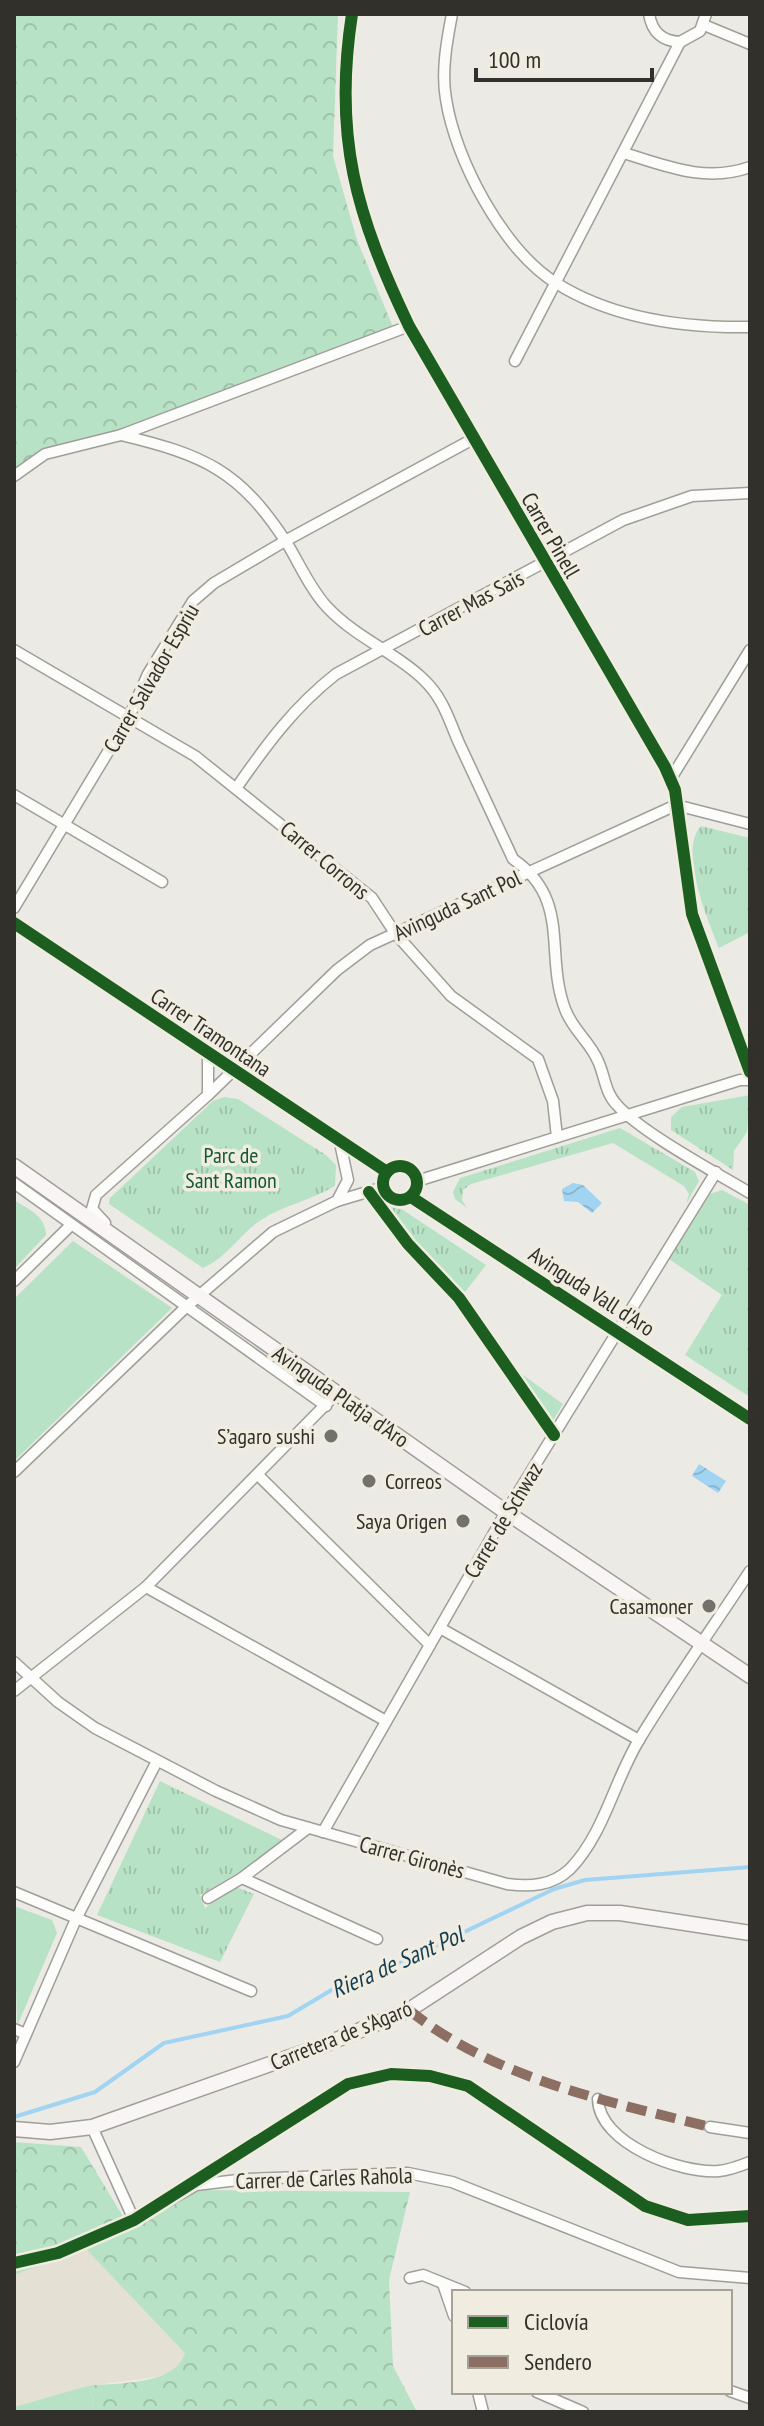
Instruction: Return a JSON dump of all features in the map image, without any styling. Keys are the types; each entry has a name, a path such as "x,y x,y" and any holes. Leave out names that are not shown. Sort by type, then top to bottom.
{"main road":[{"name":"Avinguda Platja d'Aro","path":"14,1166 151,1265 192,1302 337,1393 506,1512 750,1676"},
{"name":"Carretera de s'Agaró","path":"14,2129 50,2132 92,2127 324,2045 409,2010 521,1937 552,1922 587,1913 620,1913 750,1933"}],"street":[{"name":"Carrer Pinell","path":"352,14 345,105 350,164 358,206 376,258 409,326 670,780 692,914 750,1072"},
{"path":"452,14 445,95 453,132 465,165 519,249 555,283 608,308 705,328 750,327"},
{"path":"649,14 655,32 671,41 680,42 694,37 705,19 750,44"},
{"path":"515,361 680,42"},
{"path":"624,153 691,173 716,174 750,167"},
{"path":"14,476 45,454 121,435 409,326"},
{"path":"121,435 173,448 226,473 247,492 285,541 325,605 381,651 426,681 447,708 457,739 513,859 530,871 552,913 557,975 566,1013 591,1047 607,1091 628,1116 750,1193"},
{"name":"Carrer Salvador Espriu","path":"14,908 129,717 148,674 193,601 214,583 285,541 473,439"},
{"name":"Carrer Mas Sais","path":"237,787 280,724 305,698 336,674 623,520 692,496 750,493"},
{"name":"Carrer Corrons","path":"14,650 195,756 372,898 395,933 451,996 538,1059 553,1101 557,1137"},
{"path":"670,780 750,650"},
{"path":"14,795 162,882"},
{"path":"676,805 750,824"},
{"name":"Avinguda Sant Pol","path":"151,1265 142,1250 97,1217 93,1203 96,1195 208,1095 337,970 370,945 676,805"},
{"name":"Carrer Tramontana","path":"14,923 387,1172"},
{"path":"208,1054 208,1095"},
{"path":"417,1181 740,1080 750,1080"},
{"path":"337,1201 348,1180 340,1143"},
{"path":"395,1167 405,1167 417,1181 411,1197 393,1199 384,1187 387,1172 395,1167"},
{"name":"Carrer de Schwaz","path":"323,1832 506,1512 716,1172"},
{"path":"14,1183 71,1225 192,1302 326,1406"},
{"path":"14,1472 192,1302 273,1232 337,1201 384,1187"},
{"name":"Avinguda Vall d'Aro","path":"411,1197 750,1419"},
{"path":"14,1281 71,1225"},
{"path":"14,1691 146,1587 337,1393"},
{"path":"258,1475 430,1645"},
{"name":"Carrer Gironès","path":"14,1662 58,1702 95,1728 229,1797 308,1828 507,1884 529,1886 550,1882 568,1871 594,1836 639,1740 750,1571"},
{"path":"146,1587 386,1721"},
{"path":"440,1628 639,1740"},
{"path":"14,2062 76,1919 157,1761"},
{"path":"208,1898 242,1878 308,1828"},
{"path":"242,1878 377,1939"},
{"path":"14,1892 251,1991"},
{"path":"14,2029 26,2034"},
{"path":"598,2099 600,2114 609,2129 652,2156 703,2171 721,2171 750,2162"},
{"name":"Carrer de Carles Rahola","path":"92,2127 134,2220 196,2185 246,2179 408,2173 452,2182 679,2272 750,2278"},
{"path":"710,2127 750,2133"},
{"path":"410,2278 423,2275 460,2290"},
{"path":"443,2284 452,2310"},
{"path":"542,2394 583,2412"}],"shaded area":[{"path":"86,2249 186,2353 182,2363 164,2376 87,2386 14,2407 14,2275"}],"green space":[{"path":"14,14 338,14 333,156 357,240 395,332 97,442 34,457 14,477"},
{"path":"701,826 750,838 750,932 719,948 702,903 694,868 695,837"},
{"path":"750,1095 747,1132 734,1151 733,1170 671,1130 671,1117 682,1107"},
{"name":"Parc de Sant Ramon","path":"224,1097 238,1099 326,1155 336,1165 335,1186 261,1220 212,1264 203,1268 109,1204 110,1198 213,1101"},
{"path":"620,1128 695,1172 699,1181 686,1204 689,1194 684,1186 613,1143 471,1184 463,1190 462,1200 467,1208 455,1199 453,1192 460,1178"},
{"path":"722,1190 750,1205 750,1397 685,1355 722,1295 669,1259 710,1194"},
{"path":"14,1200 40,1218 46,1235 14,1269"},
{"path":"379,1203 403,1210 486,1265 462,1296 512,1367 563,1404 552,1422 500,1358 461,1296 381,1212"},
{"path":"73,1241 172,1308 14,1461 14,1299"},
{"path":"160,1781 288,1843 200,1895 205,1908 236,1887 254,1894 220,1962 97,1915"},
{"path":"14,1906 52,1920 57,1933 17,2026"},
{"path":"14,2142 81,2147 130,2228 200,2190 410,2192 389,2280 393,2366 417,2412 91,2412 94,2399 87,2386 157,2377 179,2364 185,2353 86,2249 14,2275"},
{"path":"87,2386 94,2399 91,2412 14,2412 14,2407"}],"water":[{"path":"573,1183 583,1185 602,1203 592,1213 578,1202 564,1201 562,1189"},
{"path":"699,1464 726,1481 718,1493 692,1476"}],"waterway":[{"name":"Riera de Sant Pol","path":"14,2117 95,2092 164,2043 288,2016 350,1979 385,1970 554,1889 585,1880 750,1867"}],"marked path":[{"path":"409,2010 442,2034 478,2054 553,2085 710,2127"}],"cycle path":[{"path":"352,14 345,99 348,138 363,211 375,248 409,326 665,767 675,790 692,914 750,1072"},
{"path":"14,923 387,1172"},
{"path":"400,1166 412,1171 417,1183 412,1195 400,1200 388,1195 383,1183 388,1171 400,1166"},
{"path":"369,1192 408,1244 459,1298 554,1435"},
{"path":"411,1197 750,1419"},
{"path":"14,2263 58,2253 134,2220 348,2084 391,2074 430,2076 468,2086 645,2206 688,2220 750,2216"}],"place":[{"name":"S’agaro sushi","path":"331,1436"},
{"name":"Correos","path":"369,1481"},
{"name":"Saya Origen","path":"463,1521"},
{"name":"Casamoner","path":"709,1606"}]}
